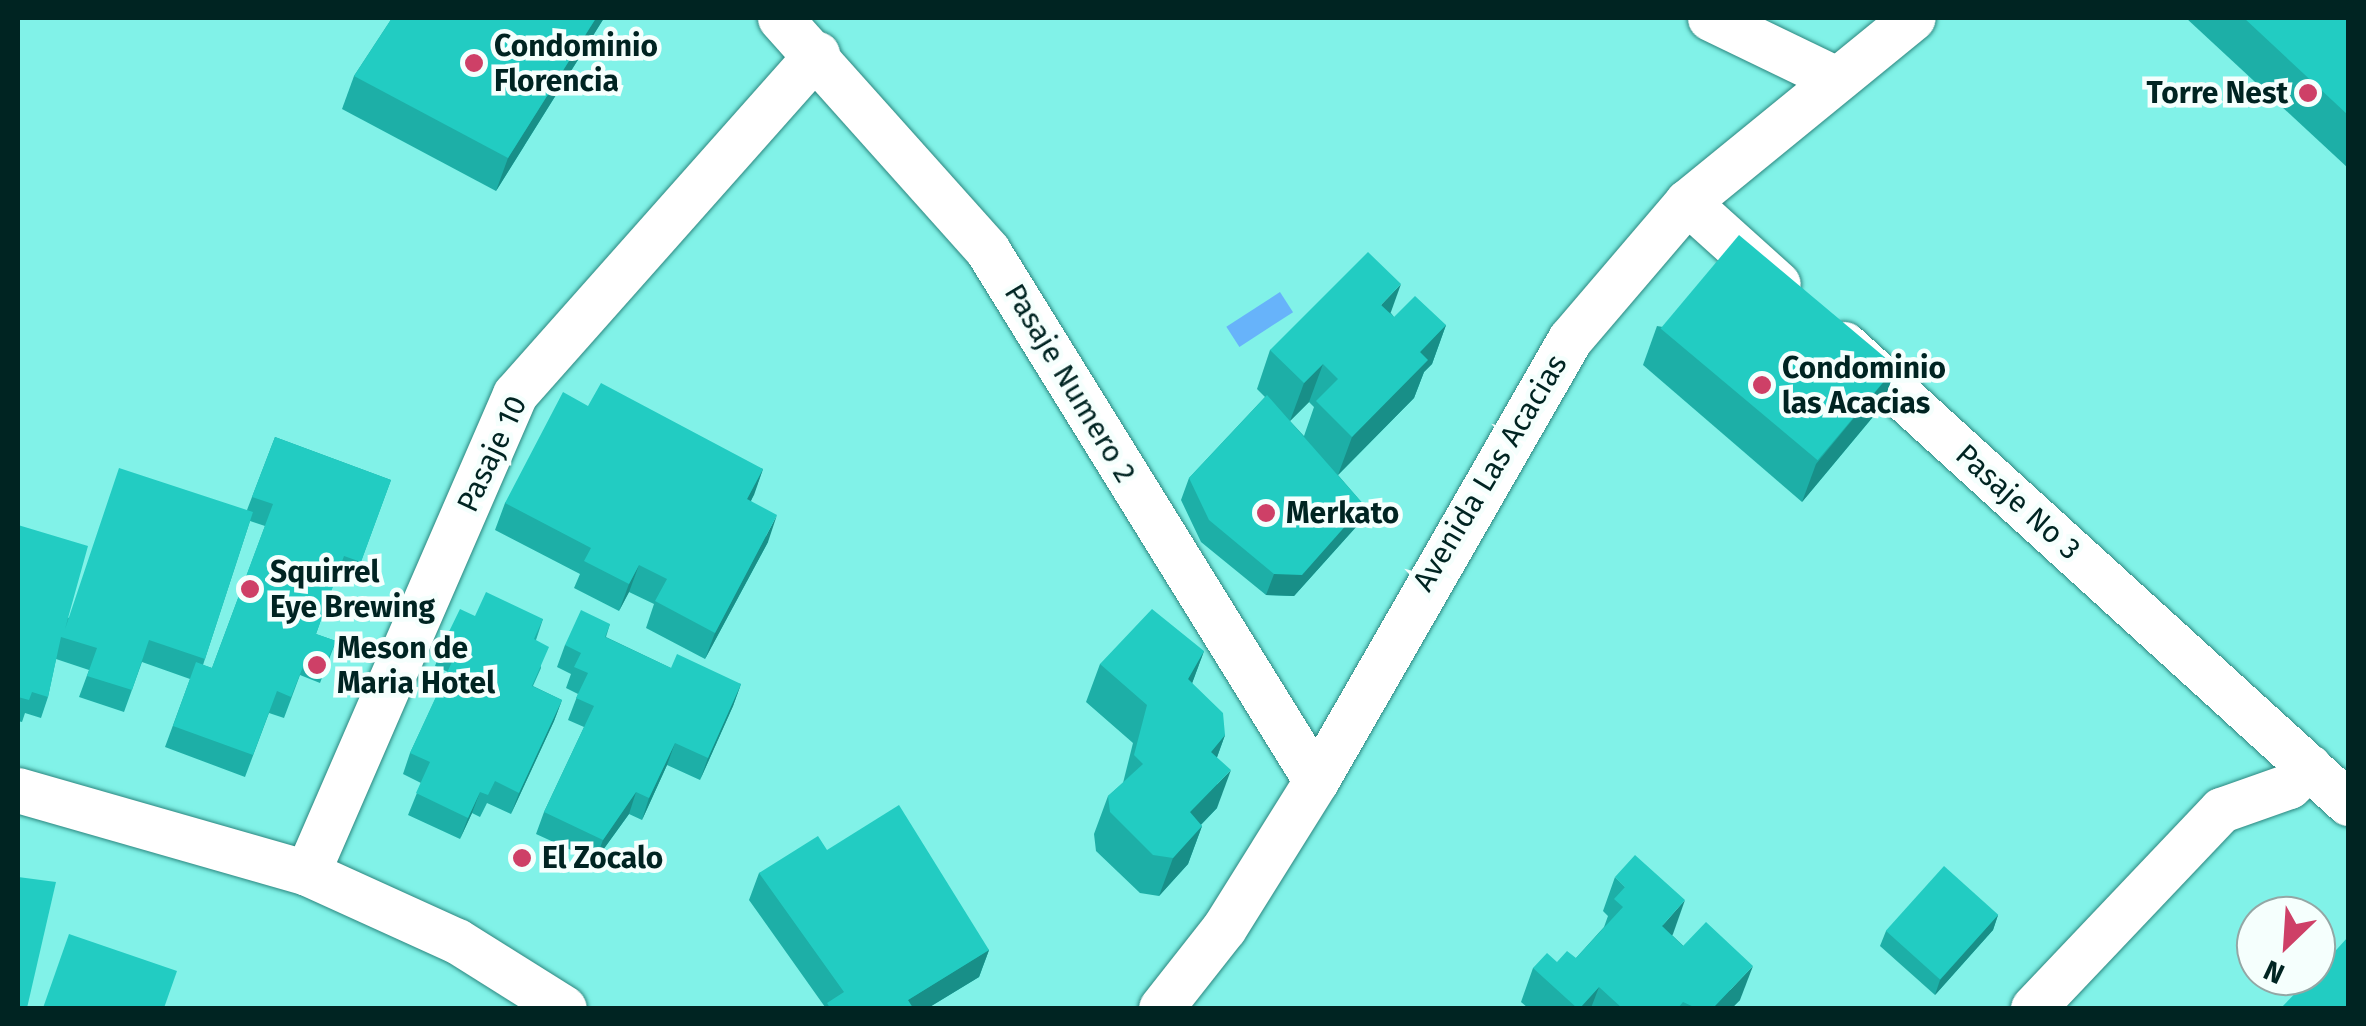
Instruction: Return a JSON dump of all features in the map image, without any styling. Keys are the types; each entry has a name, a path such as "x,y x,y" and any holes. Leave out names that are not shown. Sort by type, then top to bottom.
{"street":[{"name":"Pasaje Numero 2","path":"780,18 817,54 988,251 1054,345 1316,782"},
{"path":"1710,18 1834,78"},
{"name":"Avenida Las Acacias","path":"1161,1008 1224,928 1316,782 1570,338 1686,202 1834,78 1914,18"},
{"name":"Pasaje 10","path":"308,873 516,394 817,54"},
{"name":"Pasaje No 3","path":"1686,202 2348,802"},
{"path":"2033,1008 2220,810 2289,786 2309,766"},
{"path":"18,790 308,873 456,941 564,1008"}],"water":[{"path":"1280,292 1293,312 1239,347 1226,327"}],"building":[{"name":"Condominio Florencia","path":"392,18 596,18 508,158 354,76"},
{"path":"2244,18 2348,18 2348,115"},
{"name":"Condominio las Acacias","path":"1739,235 1896,367 1818,460 1661,328"},
{"path":"1368,252 1401,284 1381,305 1394,317 1415,296 1446,325 1420,352 1428,360 1352,437 1316,401 1338,379 1323,364 1304,383 1270,350"},
{"path":"601,383 763,469 747,499 777,515 715,633 655,601 667,579 639,565 629,584 584,561 591,548 505,503 563,392 588,406"},
{"name":"Merkato","path":"1267,395 1364,505 1302,575 1274,574 1209,520 1189,478"},
{"path":"275,437 391,480 361,562 344,556 316,634 336,641 327,661 308,654 291,697 277,691 253,755 173,726 196,662 212,668 273,504 252,497"},
{"path":"119,468 253,512 205,659 149,640 132,690 87,676 97,648 61,637 48,697 32,692 29,700 18,697 18,525 88,546 65,629"},
{"path":"486,592 543,619 534,639 549,647 532,686 562,700 519,793 495,781 488,795 480,792 468,818 416,793 430,762 410,753 457,651 443,644 460,609 475,616"},
{"path":"1152,609 1204,651 1188,679 1223,713 1225,735 1211,752 1231,770 1190,812 1202,826 1173,858 1153,855 1110,812 1108,796 1143,764 1134,755 1147,705 1100,664"},
{"path":"581,610 610,624 605,637 671,668 677,654 741,684 708,758 675,743 649,798 636,792 603,840 544,812 594,706 576,698 588,673 574,667 581,653 565,645"},
{"path":"899,805 989,950 908,1000 913,1008 830,1008 827,1003 844,992 759,873 818,836 827,850"},
{"path":"1635,855 1685,900 1662,926 1683,946 1706,922 1753,966 1713,1008 1696,1008 1683,1002 1678,1008 1622,1008 1599,987 1577,1008 1533,968 1547,953 1557,962 1567,951 1576,958 1623,907 1614,899 1625,887 1615,877"},
{"path":"1944,866 1998,915 1940,980 1886,931"},
{"path":"18,877 56,882 27,1008 18,1008"},
{"path":"69,934 177,971 164,1008 43,1008"},
{"path":"2348,937 2348,1008 2281,1008 2293,996 2336,996 2336,950"}],"place":[{"name":"Condominio Florencia","path":"474,63"},
{"name":"Torre Nest","path":"2308,93"},
{"name":"Condominio las Acacias","path":"1762,385"},
{"name":"Merkato","path":"1266,513"},
{"name":"Squirrel Eye Brewing","path":"250,589"},
{"name":"Meson de Maria Hotel","path":"317,665"},
{"name":"El Zocalo","path":"522,858"}]}
